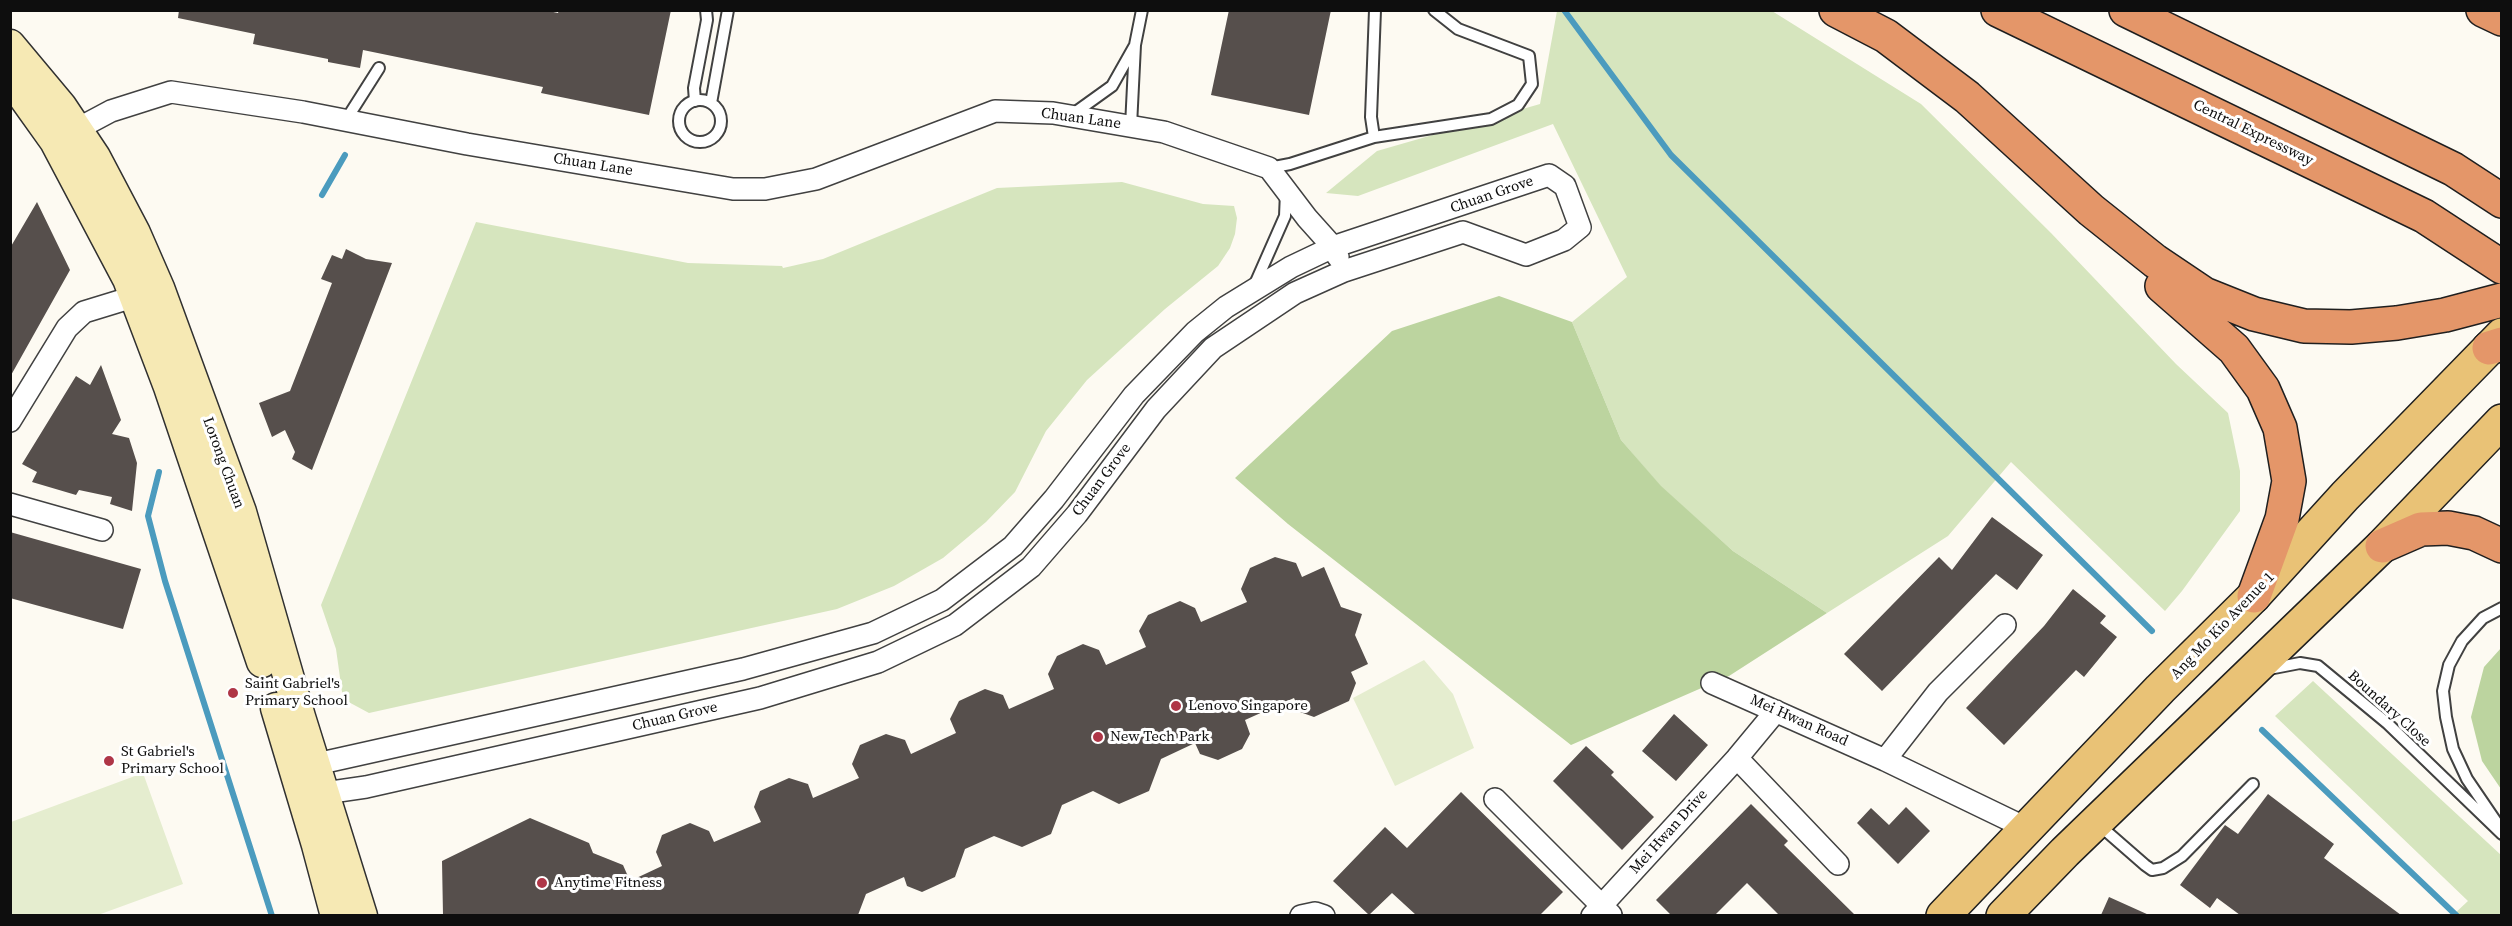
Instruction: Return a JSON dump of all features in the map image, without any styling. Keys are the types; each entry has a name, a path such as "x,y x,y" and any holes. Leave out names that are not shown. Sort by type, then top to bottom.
{"highway":[{"path":"1836,10 1886,36 1967,97 2091,210 2155,261 2204,294 2254,314 2304,326 2351,327 2397,323 2445,315 2502,300"},
{"name":"Central Expressway","path":"1998,10 2424,216 2502,267"},
{"path":"2126,10 2453,169 2502,201"},
{"path":"2483,10 2502,19"},
{"path":"2091,210 2145,271 2234,349 2264,389 2280,428 2289,481 2282,519 2254,596"},
{"path":"2382,546 2421,529 2448,528 2474,533 2502,546"}],"main road":[{"name":"Lorong Chuan","path":"10,45 61,106 66,135"},
{"name":"Lorong Chuan","path":"10,78 66,135 148,292 222,503 254,632 304,766 312,795 362,915"},
{"name":"Ang Mo Kio Avenue 1","path":"1943,915 2160,689 2254,596 2345,495 2498,342"},
{"path":"2002,915 2382,546 2502,421"},
{"name":"Lorong Chuan","path":"312,795 317,844 336,915"}],"street":[{"name":"Chuan Lane","path":"66,135 111,111 171,92 346,120 467,144 723,188 765,189 816,179 995,111 1071,115 1164,132 1269,168"},
{"path":"1269,168 1333,247 1344,271"},
{"name":"Chuan Grove","path":"304,766 743,669 873,633 942,600 1013,546 1054,499 1134,395 1195,332 1226,307 1291,267 1333,247 1549,175 1565,186 1580,227 1564,240 1526,255 1463,232 1344,271 1295,293 1213,348 1156,409 1077,514 1031,567 955,625 878,662 760,698 366,787 312,795"},
{"path":"10,421 67,328 84,312 148,292"},
{"path":"10,504 102,531"},
{"path":"1885,760 1938,692 2005,625"},
{"name":"Mei Hwan Road","path":"1713,683 1885,760 2028,829"},
{"name":"Mei Hwan Drive","path":"1495,799 1602,912 1776,711"},
{"path":"1737,758 1838,864"},
{"path":"1301,915 1315,913 1324,915"}],"lane":[{"path":"694,101 694,88 707,20 706,10"},
{"path":"711,103 728,10"},
{"name":"Chuan Lane","path":"1131,126 1132,75 1142,10"},
{"path":"1374,10 1371,117 1374,137"},
{"path":"1269,168 1290,164 1374,137 1491,119 1518,105 1532,84 1529,56 1458,29 1434,10"},
{"path":"1071,115 1112,86 1135,45"},
{"path":"346,120 379,68"},
{"path":"694,101 711,103 718,109 721,126 710,140 701,142 685,136 679,119 687,105 694,101"},
{"path":"1251,293 1285,216 1286,190"},
{"name":"Boundary Close","path":"2502,608 2483,618 2462,641 2449,665 2444,691 2446,717 2453,749 2467,779 2502,829"},
{"name":"Boundary Close","path":"2237,686 2264,671 2287,664 2300,663 2318,666 2387,723 2502,834"},
{"path":"2096,822 2152,870 2163,868 2175,863 2253,784"}],"green space":[{"path":"1557,11 1772,11 1921,104 2051,233 2176,364 2228,413 2240,471 2240,511 2165,611 2011,462 1948,536 1827,613 1733,551 1661,487 1621,440 1572,322 1627,277 1553,124 1358,196 1326,193 1377,151 1540,104"},
{"path":"1122,182 1203,204 1234,206 1237,218 1230,248 1218,266 1165,309 1087,380 1046,431 1015,492 986,522 943,558 894,586 837,609 369,713 343,699 336,649 321,605 476,222 688,263 782,266 783,268 823,259 997,188"},
{"path":"1499,296 1572,322 1621,440 1661,486 1733,551 1827,613 1729,676 1571,745 1288,524 1235,478 1392,331"},
{"path":"2501,648 2501,789 2482,761 2471,717 2484,667"},
{"path":"1424,660 1453,694 1474,748 1395,786 1353,698"},
{"path":"2313,681 2501,855 2501,915 2453,915 2468,901 2275,716"},
{"path":"143,773 183,884 98,915 11,915 11,822"}],"building":[{"path":"179,10 544,10 558,13 559,10 671,10 649,115 541,93 543,87 363,50 360,68 328,62 328,59 253,44 255,34 178,18"},
{"path":"1229,10 1331,10 1309,115 1211,95"},
{"path":"37,202 70,270 10,377 10,248"},
{"path":"346,249 366,259 392,263 312,470 292,459 295,452 285,430 272,437 259,403 290,391 332,283 321,279 332,255 342,259"},
{"path":"101,365 121,420 112,434 129,438 137,463 132,511 110,504 112,497 79,490 76,495 32,482 37,472 22,464 76,376 90,385"},
{"path":"1992,517 2043,555 2017,590 1996,574 1882,691 1844,654 1939,557 1952,570"},
{"path":"10,532 141,569 123,629 10,598"},
{"name":"New Tech Park","path":"1275,557 1296,563 1302,577 1324,567 1341,607 1362,614 1355,635 1368,664 1351,672 1356,683 1349,701 1314,717 1300,712 1294,698 1245,720 1250,734 1242,749 1218,760 1200,754 1195,743 1161,759 1149,791 1119,804 1093,791 1062,805 1051,834 1022,847 994,836 965,849 955,877 922,892 907,886 904,877 866,894 858,915 443,915 442,861 530,818 589,843 593,853 623,865 630,881 662,866 656,852 662,835 690,823 709,831 714,842 761,822 754,807 760,791 789,778 808,784 813,798 859,778 852,764 860,745 886,734 905,740 911,754 956,733 950,719 959,701 985,689 1003,695 1009,709 1054,689 1048,674 1057,656 1083,644 1099,650 1106,665 1146,647 1139,631 1148,615 1180,601 1195,608 1201,622 1247,602 1241,589 1250,568"},
{"path":"2073,589 2106,616 2100,623 2117,637 2084,677 2076,670 2004,745 1966,708 2044,626"},
{"path":"1674,714 1708,745 1676,781 1642,751"},
{"path":"1586,746 1614,772 1611,775 1654,817 1622,850 1553,781"},
{"path":"1461,792 1563,892 1540,915 1416,915 1392,893 1369,915 1333,881 1385,827 1407,848"},
{"path":"2268,794 2334,844 2324,858 2401,915 2240,915 2217,898 2210,908 2180,885 2225,825 2238,834"},
{"path":"1751,804 1788,841 1784,845 1855,915 1779,915 1747,883 1715,915 1671,915 1656,900"},
{"path":"1906,807 1930,831 1898,864 1857,823 1871,808 1889,825"},
{"path":"2109,897 2149,915 2101,915"}],"waterway":[{"path":"1564,10 1671,155 2152,631"},
{"path":"322,195 345,155"},
{"path":"159,472 148,516 165,581 272,916"},
{"path":"2262,730 2457,916"}],"place":[{"name":"Saint Gabriel's Primary School","path":"233,693"},
{"name":"Lenovo Singapore","path":"1176,706"},
{"name":"New Tech Park","path":"1098,737"},
{"name":"St Gabriel's Primary School","path":"109,761"},
{"name":"Anytime Fitness","path":"542,883"}]}
